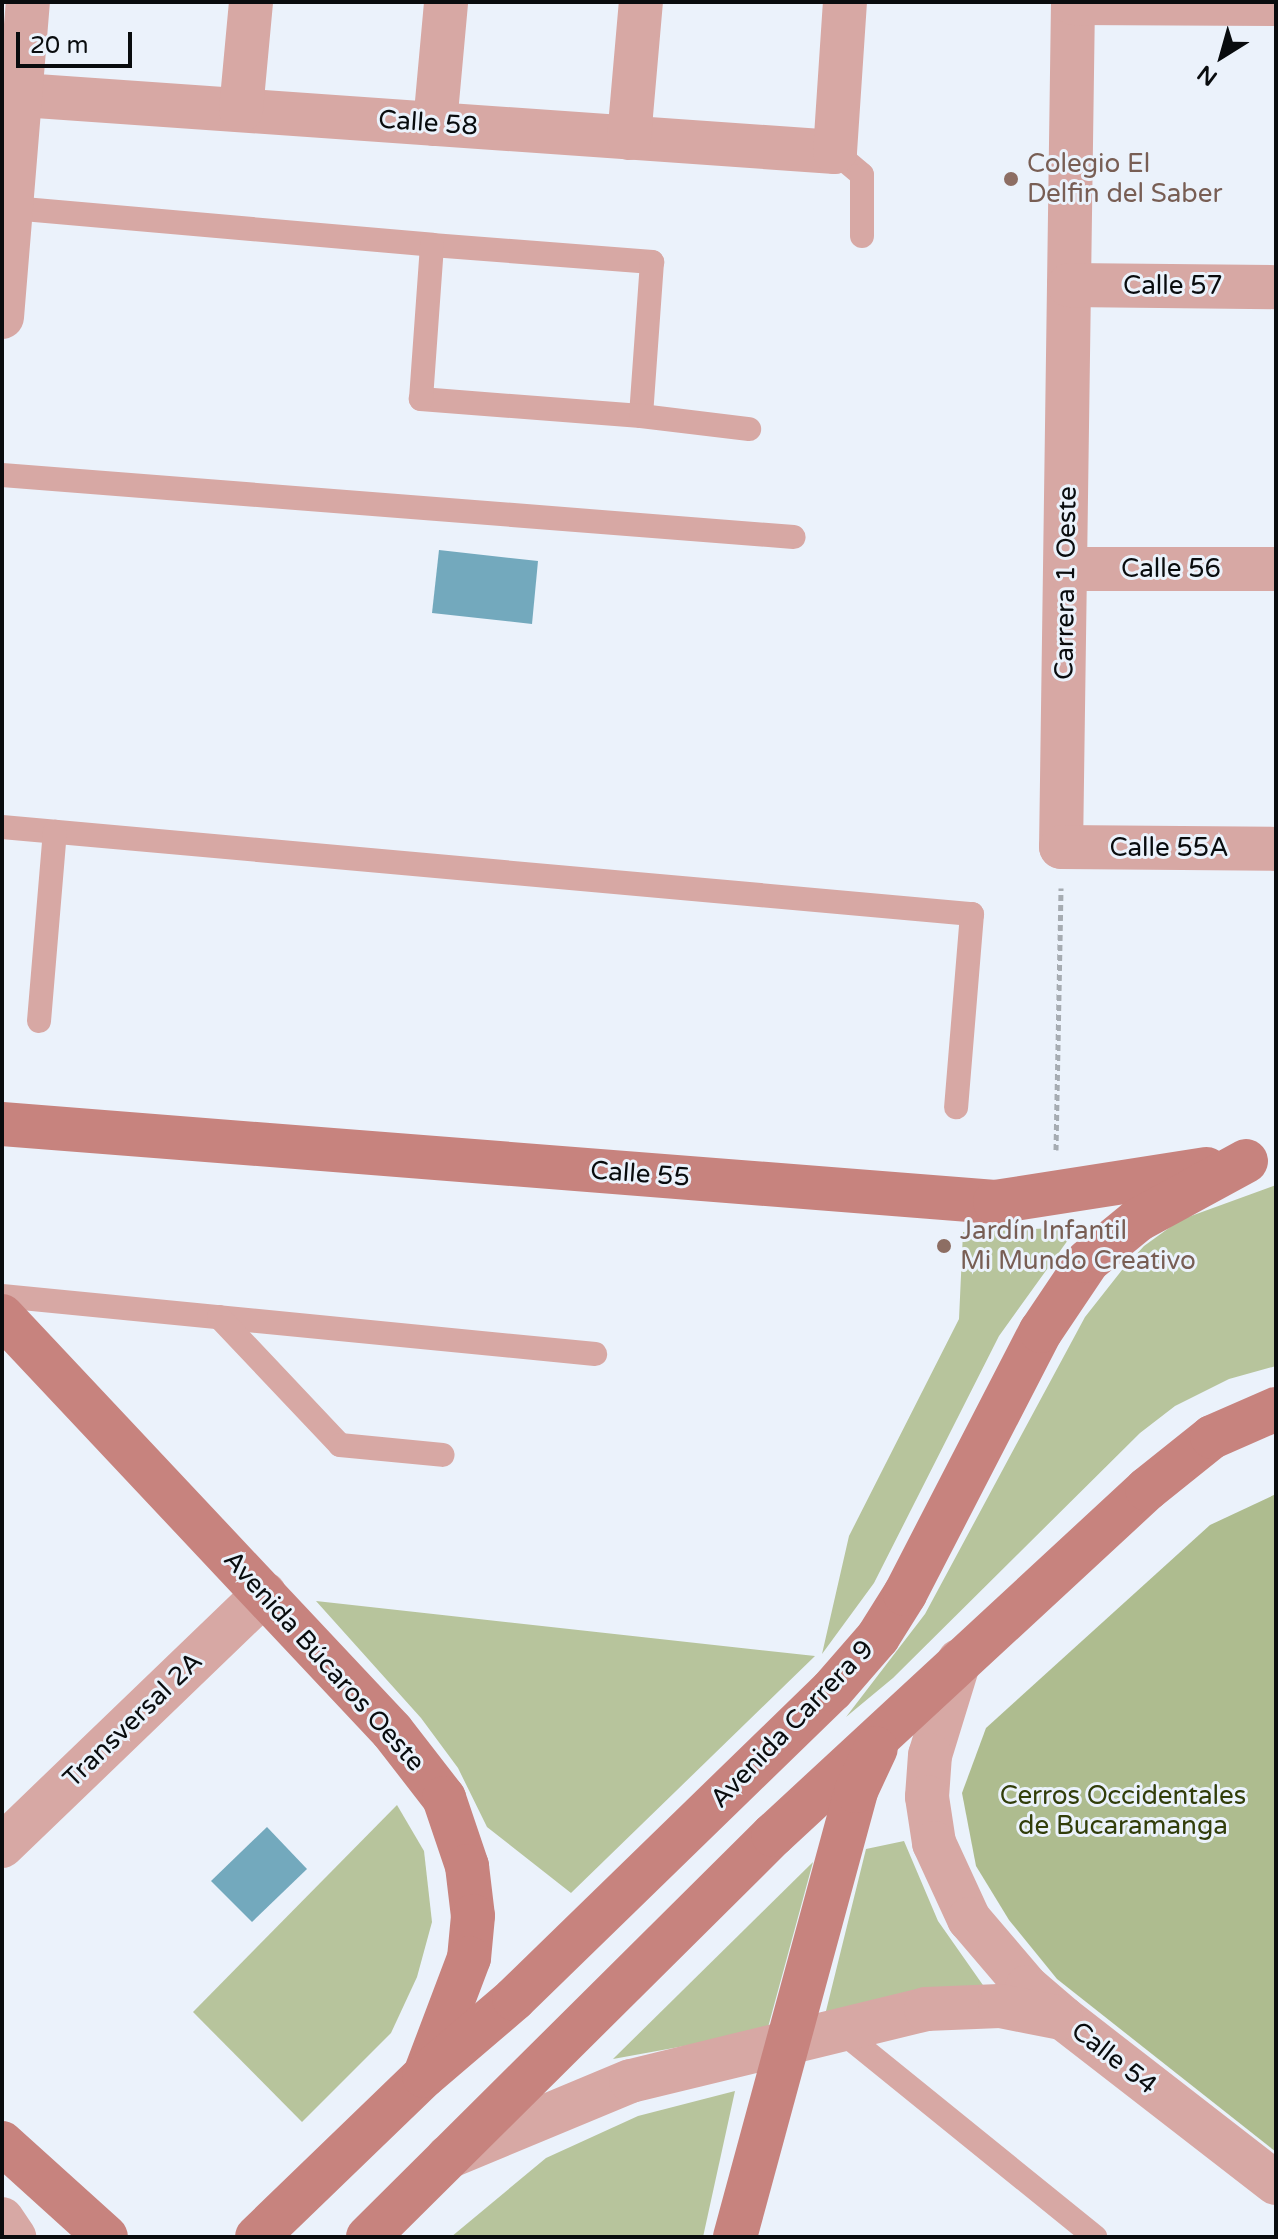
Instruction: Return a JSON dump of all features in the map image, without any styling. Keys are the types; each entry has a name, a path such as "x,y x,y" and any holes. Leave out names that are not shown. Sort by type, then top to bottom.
{"main road":[{"name":"Calle 55","path":"2,1124 995,1202 1261,1159"},
{"name":"Avenida Carrera 9","path":"257,2237 424,2076 514,1999 786,1736 878,1637 1041,1331 1088,1261 1138,1220 1261,1159"},
{"name":"Avenida Búcaros Oeste","path":"2,1316 421,1764 444,1798 458,1833 473,1916 469,1958 424,2076"},
{"path":"368,2237 773,1835 959,1661 1178,1464 1212,1437 1276,1409"},
{"path":"735,2237 856,1791 886,1731"},
{"path":"2,2143 106,2237"}],"street":[{"path":"2,317 28,2"},
{"path":"241,110 251,2"},
{"path":"435,124 446,2"},
{"path":"629,138 641,2"},
{"path":"835,152 845,2"},
{"path":"1073,2 1276,4"},
{"name":"Carrera 1 Oeste","path":"1061,847 1073,2"},
{"name":"Calle 58","path":"22,95 835,152"},
{"name":"Calle 57","path":"1069,285 1276,287"},
{"name":"Calle 56","path":"1067,569 1276,569"},
{"name":"Calle 55A","path":"1061,847 1276,849"},
{"name":"Transversal 2A","path":"2,1846 264,1594"},
{"path":"959,1661 930,1755 927,1797 934,1843 969,1919 1027,1987 1063,2018"},
{"name":"Calle 54","path":"448,2157 631,2081 953,2005 1000,2006 1063,2018 1276,2183"},
{"path":"2,2219 14,2237"}],"lane":[{"path":"835,152 862,175 862,236"},
{"path":"12,208 652,262 641,416"},
{"path":"432,245 421,399 641,416 749,429"},
{"path":"2,475 794,537"},
{"path":"2,827 972,914 956,1107"},
{"path":"39,1021 55,832"},
{"path":"2,1296 595,1354"},
{"path":"219,1317 340,1445 443,1455"},
{"path":"842,2032 1095,2237"}],"path":[{"path":"1056,1163 1061,847"}],"green space":[{"path":"1276,1185 1276,1366 1229,1379 1175,1406 1140,1433 893,1678 846,1717 925,1614 1085,1317 1122,1270 1144,1246 1180,1220"},
{"path":"1056,1228 1073,1233 999,1336 874,1583 822,1654 849,1536 959,1319 963,1232"},
{"name":"Cerros Occidentales de Bucaramanga","path":"1276,1494 1276,2152 1057,1979 1009,1920 976,1866 962,1793 986,1728 1210,1525"},
{"path":"316,1601 815,1656 571,1893 487,1827 458,1768 421,1718"},
{"path":"397,1805 424,1851 432,1922 417,1977 391,2033 302,2122 193,2012"},
{"path":"904,1841 938,1921 985,1988 825,2015 866,1849"},
{"path":"813,1862 767,2031 613,2059"},
{"path":"735,2091 703,2237 451,2237 546,2158 638,2116"}],"water":[{"path":"439,550 538,561 532,624 432,613"},
{"path":"267,1827 307,1869 252,1922 211,1881"}],"place":[{"name":"Colegio El Delfin del Saber","path":"1011,179"},
{"name":"Jardín Infantil Mi Mundo Creativo","path":"944,1246"}]}
